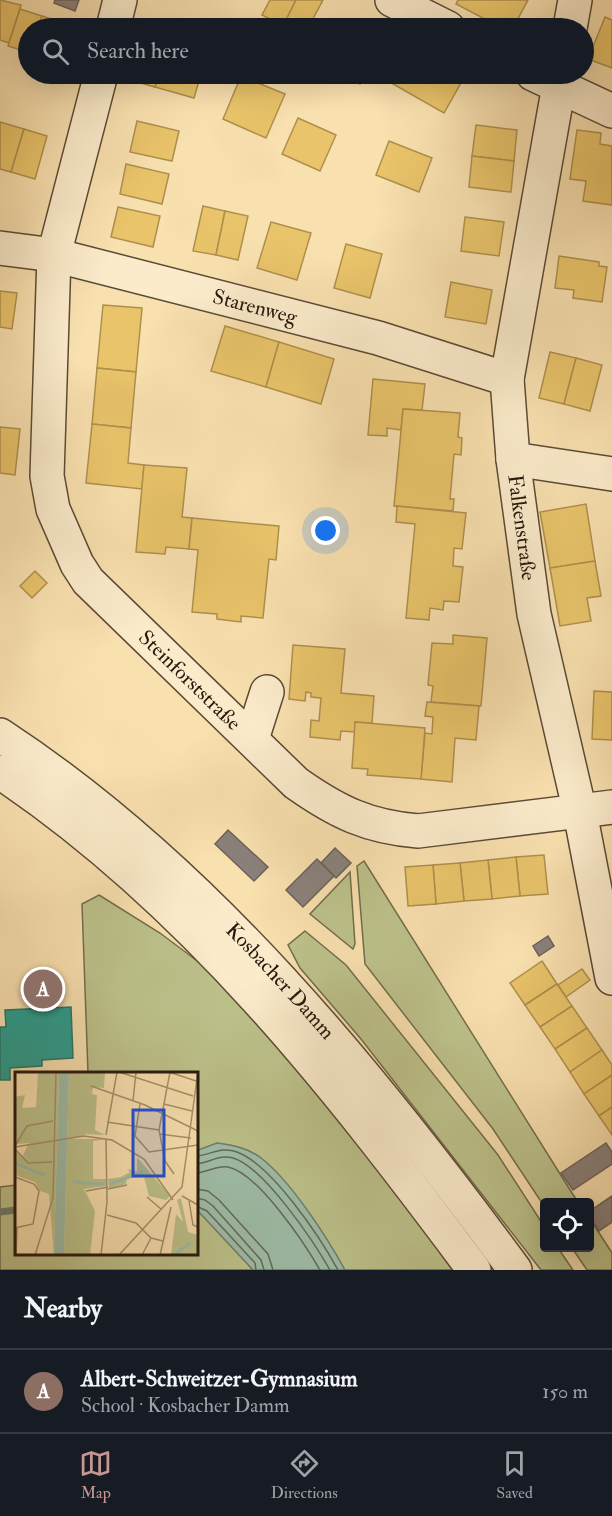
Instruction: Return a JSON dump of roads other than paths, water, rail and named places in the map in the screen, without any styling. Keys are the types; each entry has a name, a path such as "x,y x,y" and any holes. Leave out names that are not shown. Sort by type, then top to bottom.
{"street":[{"path":"116,18 120,0"},
{"path":"392,0 428,18"},
{"path":"572,18 575,0"},
{"name":"Steinforststraße","path":"98,84 54,255 47,476 59,527 88,581 296,783 325,804 357,819 387,829 418,831 612,807"},
{"name":"Falkenstraße","path":"550,84 507,379 513,459 534,614 580,812 612,978"},
{"path":"562,84 612,111"},
{"name":"Starenweg","path":"0,248 54,255 378,338 507,379"},
{"path":"513,459 612,474"},
{"path":"252,740 267,692"},
{"name":"Kosbacher Damm","path":"0,735 66,783 133,838 259,956 391,1110 515,1270"},
{"name":"Kosbacher Damm","path":"0,772 26,789 139,881 251,990 343,1098 474,1270"}],"water":[{"path":"217,1143 235,1146 261,1158 296,1194 345,1270 253,1270 198,1211 198,1150"}],"waterway":[{"path":"0,1212 15,1210"}],"place":[{"name":"Albert-Schweitzer-Gymnasium","path":"43,989"}]}
